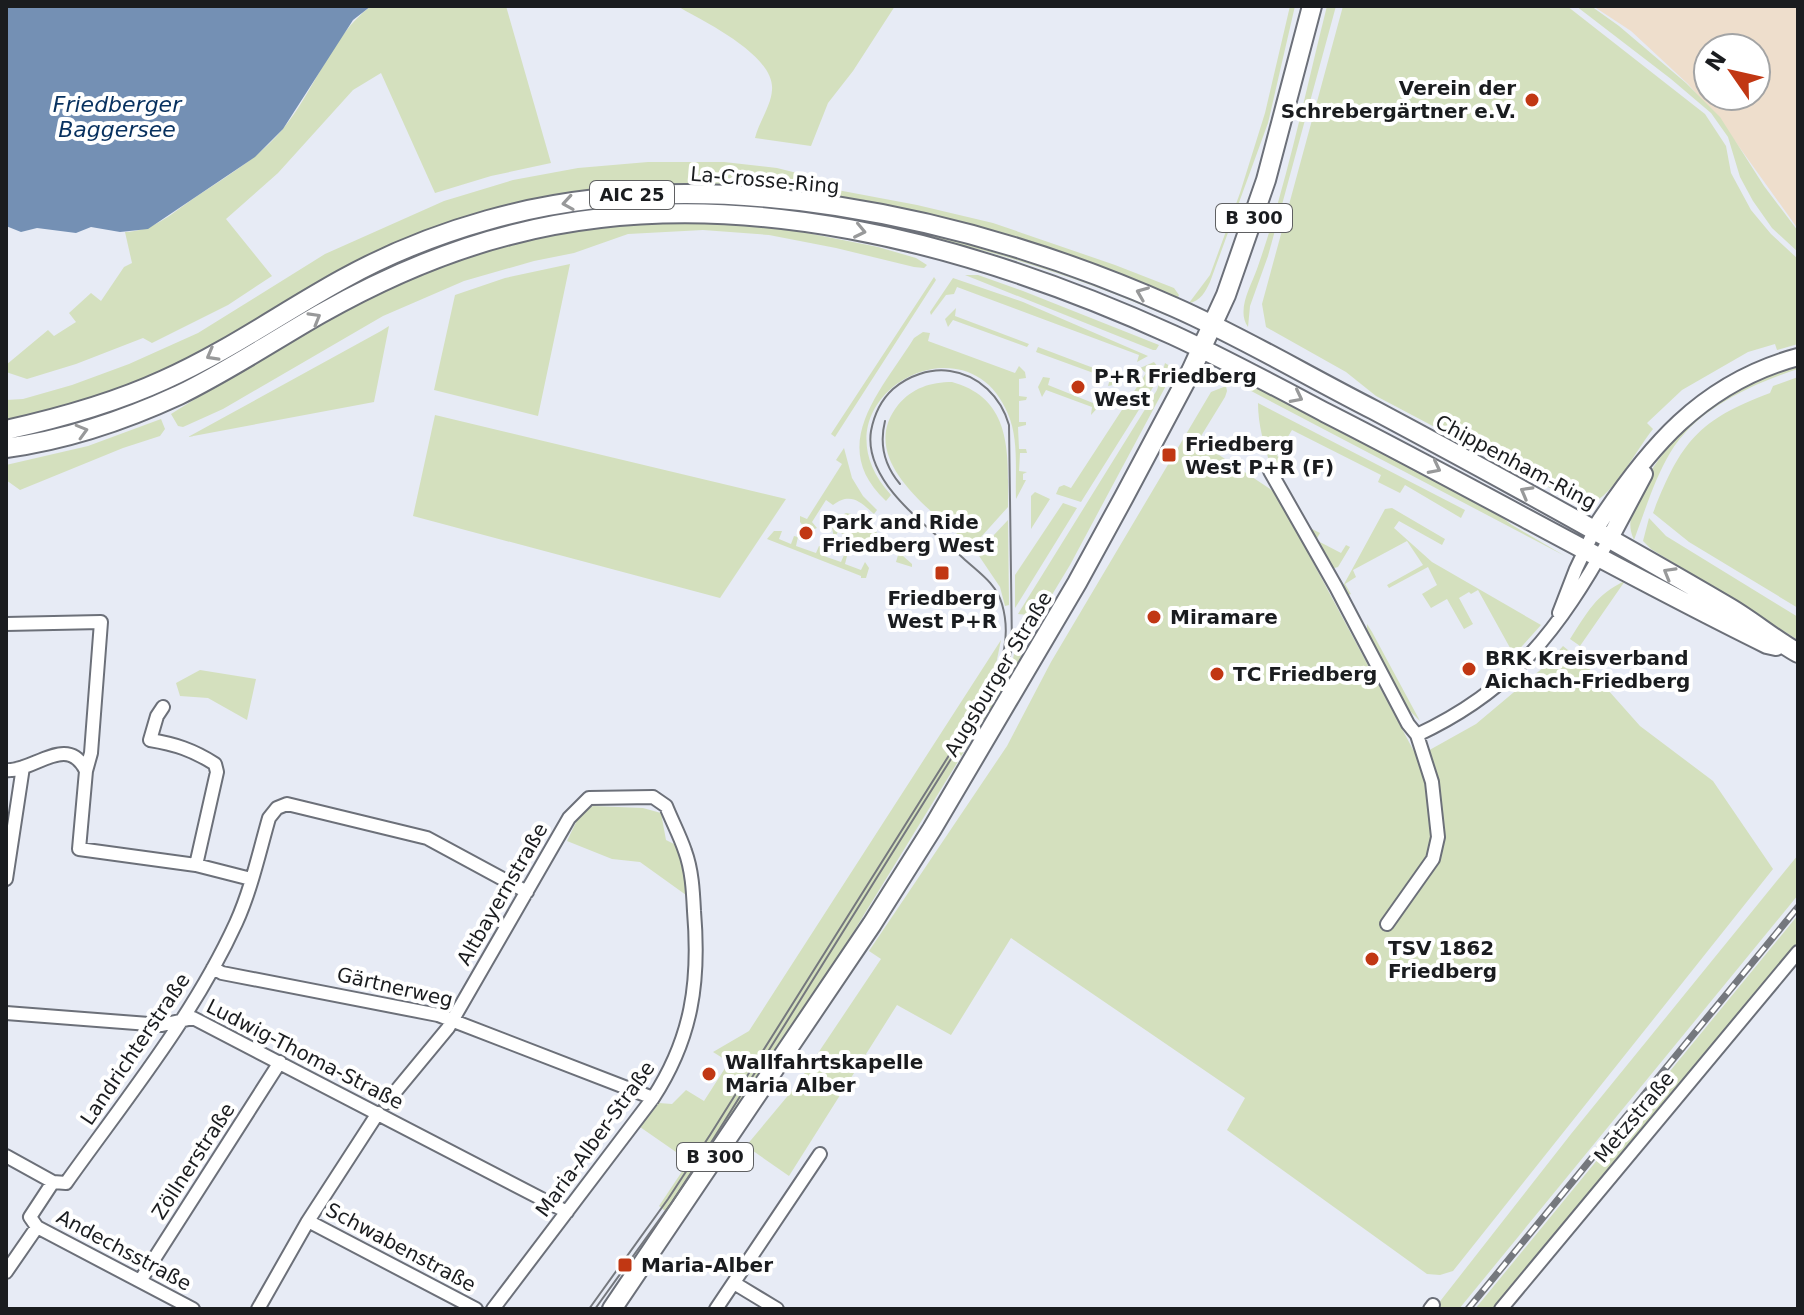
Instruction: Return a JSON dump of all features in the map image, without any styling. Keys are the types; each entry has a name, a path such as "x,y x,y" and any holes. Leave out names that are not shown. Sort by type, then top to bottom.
{"main road":[{"name":"Augsburger Straße","path":"612,1309 872,924 932,829 1077,583 1213,325 1266,180 1312,6"},
{"name":"La-Crosse-Ring","path":"6,430 97,406 166,380 347,276 429,240 517,213 560,204 637,195 694,193 775,198 925,224 988,240 1081,270 1213,325"},
{"name":"La-Crosse-Ring","path":"6,448 80,432 160,403 215,376 360,293 441,256 520,232 621,216 712,214 833,225 889,237 1017,274 1089,299 1202,349"},
{"name":"Chippenham-Ring","path":"1213,325 1602,534 1729,607 1794,651"},
{"name":"Chippenham-Ring","path":"1202,349 1487,495 1592,554 1767,644 1794,651"}],"street":[{"path":"1417,735 1455,716 1485,696 1517,670 1551,630 1602,534 1658,443 1696,406 1717,392 1778,362 1798,357"},
{"path":"1270,471 1408,724 1417,735 1432,782 1438,837 1433,859 1387,924"},
{"path":"6,624 101,622 91,753 86,771 79,849 196,865 251,879"},
{"path":"163,707 150,740 174,743 195,751 215,764 217,772 196,865"},
{"path":"6,770 23,767 50,754 73,757 82,762 86,771"},
{"path":"6,879 23,767"},
{"name":"Altbayernstraße","path":"258,1309 308,1221 382,1108 453,1020 569,818 589,798 653,797"},
{"name":"Maria-Alber-Straße","path":"493,1309 653,1098 684,1041 695,987 697,946 691,875 666,806 653,797"},
{"name":"Landrichterstraße","path":"6,1272 37,1227 30,1217 53,1182 66,1183 182,1019 213,968 237,920 269,818 277,808 287,804 427,838 527,892"},
{"name":"Metzstraße","path":"1501,1309 1798,952"},
{"name":"Gärtnerweg","path":"213,968 222,973 453,1020 653,1098"},
{"name":"Ludwig-Thoma-Straße","path":"6,1013 162,1025 193,1018 382,1108 567,1212"},
{"name":"Zöllnerstraße","path":"140,1281 280,1062"},
{"path":"716,1309 820,1154"},
{"path":"6,1156 53,1182"},
{"name":"Schwabenstraße","path":"308,1221 476,1309"},
{"name":"Andechsstraße","path":"37,1227 193,1309"},
{"path":"734,1283 777,1309"}],"shaded area":[{"path":"1593,6 1798,6 1798,229 1712,112 1772,112 1772,32 1692,32 1692,89 1631,31"}],"green space":[{"path":"371,6 506,6 551,163 491,176 435,193 381,73 353,90 278,173 226,219 272,276 228,305 152,343 143,338 27,379 6,372 6,365 48,330 54,336 76,322 69,313 91,293 101,301 124,267 132,263 125,232 144,229 167,217 239,168 272,141 294,115 344,33"},
{"path":"677,6 895,6 828,103 811,146 755,138 771,96 770,77 762,64 735,40"},
{"path":"1290,6 1295,6 1268,123 1210,282 1200,298 1189,303 1210,275 1240,193 1265,113"},
{"path":"1327,6 1336,6 1268,256 1250,306 1248,327 1244,306 1278,204"},
{"path":"1343,6 1567,6 1692,104 1692,112 1705,114 1726,146 1731,173 1751,210 1798,259 1798,344 1777,350 1775,344 1748,352 1682,390 1647,423 1653,429 1613,486 1584,506 1376,396 1346,372 1266,327 1262,304"},
{"path":"1576,6 1591,6 1619,26 1686,83 1692,89 1692,97"},
{"path":"1715,112 1720,117 1764,186 1798,231 1798,252 1772,228 1753,201 1740,177 1728,137 1711,113"},
{"path":"648,162 724,162 777,168 813,177 832,189 993,223 1115,265 1174,288 1179,295 1177,300 1115,273 752,188 680,186 610,190 505,208 395,243 319,283 232,335 161,371 111,392 6,421 6,400 23,399 72,385 198,333 325,254 444,201 513,180 578,168"},
{"path":"770,205 883,222 1007,251 1172,313 1170,317 1072,278 974,248 874,225 770,209"},
{"path":"689,221 777,227 878,247 916,258 927,265 924,268 914,267 769,235 703,230 628,234 574,253 464,281 383,316 223,409 183,427 178,426 171,414 341,312 430,270 477,252 565,230"},
{"path":"570,264 538,416 434,390 455,295 505,278"},
{"path":"965,275 978,275 1023,291 1159,345 1153,350"},
{"path":"934,277 936,280 835,437 831,434"},
{"path":"953,278 1023,302 1148,356 1137,362 1139,355 957,287 954,294 946,295 931,315"},
{"path":"956,308 955,316 1029,344 1027,347 953,320 948,327 945,319"},
{"path":"389,326 374,402 188,437 381,331"},
{"path":"923,332 930,333 928,341 1015,373 1019,366 1025,372 1026,378 1019,379 1019,396 1027,397 1019,401 1019,422 1026,422 1026,425 1018,427 1019,449 1026,449 1027,453 1020,453 1019,471 1027,472 1023,474 1023,480 1026,480 1016,499 1015,445 1008,414 987,384 960,370 930,369 902,381 880,401 868,428 870,461 891,495 886,501 869,480 861,459 860,439 866,418 875,398 914,338"},
{"path":"1038,347 1112,375 1116,368 1120,372 1113,385 1108,386 1110,379 1036,352"},
{"path":"1154,362 1158,367 1157,381 1081,502 1056,494 1059,487 1064,485 1071,488 1146,373 1140,368"},
{"path":"1165,363 1173,368 1169,380 1070,565 1041,613 1018,614 1157,390"},
{"path":"1798,365 1798,369 1726,400 1694,423 1670,453 1659,474 1634,540 1631,520 1637,499 1664,452 1682,432 1702,414 1748,385"},
{"path":"1043,377 1050,378 1048,385 1093,403 1097,395 1101,398 1101,404 1091,415 1092,407 1046,390 1042,397 1038,387"},
{"path":"1238,377 1298,405 1348,436 1373,445 1481,502 1512,525 1565,556 1236,383"},
{"path":"1798,377 1798,608 1689,542 1653,513 1672,469 1694,437 1725,413 1770,393 1773,386"},
{"path":"952,382 972,390 987,402 997,416 1007,450 1008,507 972,547 905,485 893,466 886,446 887,426 903,399 922,387"},
{"name":"TSV 1862 Friedberg","path":"1226,386 1225,397 1198,441 1276,493 1417,757 1476,724 1545,666 1563,646 1584,663 1640,726 1713,781 1773,869 1453,1271 1440,1275 1427,1274 1227,1130 1245,1098 1011,938 951,1035 897,1005 789,1176 746,1146 796,1086 881,959 869,951 1007,746 1051,662 1211,392"},
{"path":"1258,403 1465,510 1461,518 1405,485 1400,493 1378,482 1381,475 1292,430 1277,447 1280,449 1277,456 1284,460 1279,469 1270,464 1260,427"},
{"path":"435,415 786,499 720,598 413,516"},
{"path":"161,419 165,429 160,436 20,490 6,480 6,465 88,446"},
{"path":"844,448 852,478 863,496 877,510 874,514 850,499 833,505 826,500 812,522 817,528 808,528 800,522 800,516 807,519 842,464 836,460"},
{"path":"1035,492 1050,499 1031,529 1031,496"},
{"path":"1063,503 1077,508 1015,608 1015,575"},
{"path":"1392,508 1445,539 1442,545 1399,521 1394,528 1432,562 1541,625 1514,655 1478,590 1459,598 1473,624 1464,629 1447,599 1431,608 1422,594 1437,585 1428,567 1389,588 1387,585 1423,565 1407,541 1353,570 1356,577 1345,584 1351,594 1346,596 1343,586 1385,509"},
{"path":"846,513 857,515 912,567 896,562 898,555 838,532 834,538 832,528"},
{"path":"1649,518 1666,536 1798,617 1798,640 1651,549 1643,541"},
{"path":"1008,520 1009,605 1005,606 1000,587 977,553"},
{"path":"1312,529 1320,533 1316,540 1341,553 1346,545 1350,547 1338,567 1331,569 1310,539"},
{"path":"774,531 782,531 779,539 791,544 794,536 798,537 796,546 816,553 819,546 823,547 821,555 841,562 844,555 847,556 845,564 861,570 865,562 869,568 866,578 767,539"},
{"path":"1625,581 1580,646 1570,639 1599,598"},
{"path":"1367,624 1420,721 1409,710 1367,633"},
{"path":"1015,633 1024,646 1019,662 816,993 669,1214 659,1206 689,1161 640,1127 659,1103 672,1104 686,1090 704,1101 729,1062 713,1052 749,1031 1001,640 993,679 968,719 978,725 1010,670"},
{"path":"200,670 256,679 247,720 208,698 180,696 176,683"},
{"path":"593,806 643,808 661,813 666,840 674,844 687,870 686,895 640,862 612,859 567,841 580,814"},
{"path":"1798,855 1798,895 1459,1309 1434,1309 1571,1134"},
{"path":"1798,915 1798,945 1492,1309 1475,1309"}],"water":[{"name":"Friedberger Baggersee","path":"6,6 371,6 353,20 283,129 255,157 148,229 120,232 91,227 76,233 37,228 21,232 6,226"}],"tram line":[{"path":"589,1309 710,1135 970,722 1000,666 1006,636 1005,620 995,590 901,502 877,468 871,450 871,431 876,414 893,389 920,374 935,371 961,373 987,389 1000,405 1009,425 1012,648 1006,671 714,1138 595,1309"},
{"path":"885,421 884,454 900,484"}],"railway":[{"path":"1468,1309 1798,907"}],"place":[{"name":"Verein der Schrebergärtner e.V.","path":"1532,100"},
{"name":"P+R Friedberg West","path":"1078,387"},
{"name":"Friedberg West P+R (F)","path":"1169,455"},
{"name":"Park and Ride Friedberg West","path":"806,533"},
{"name":"Friedberg West P+R","path":"942,573"},
{"name":"Miramare","path":"1154,617"},
{"name":"BRK Kreisverband Aichach-Friedberg","path":"1469,669"},
{"name":"TC Friedberg","path":"1217,674"},
{"name":"TSV 1862 Friedberg","path":"1372,959"},
{"name":"Wallfahrtskapelle Maria Alber","path":"709,1074"},
{"name":"Maria-Alber","path":"625,1265"}]}
